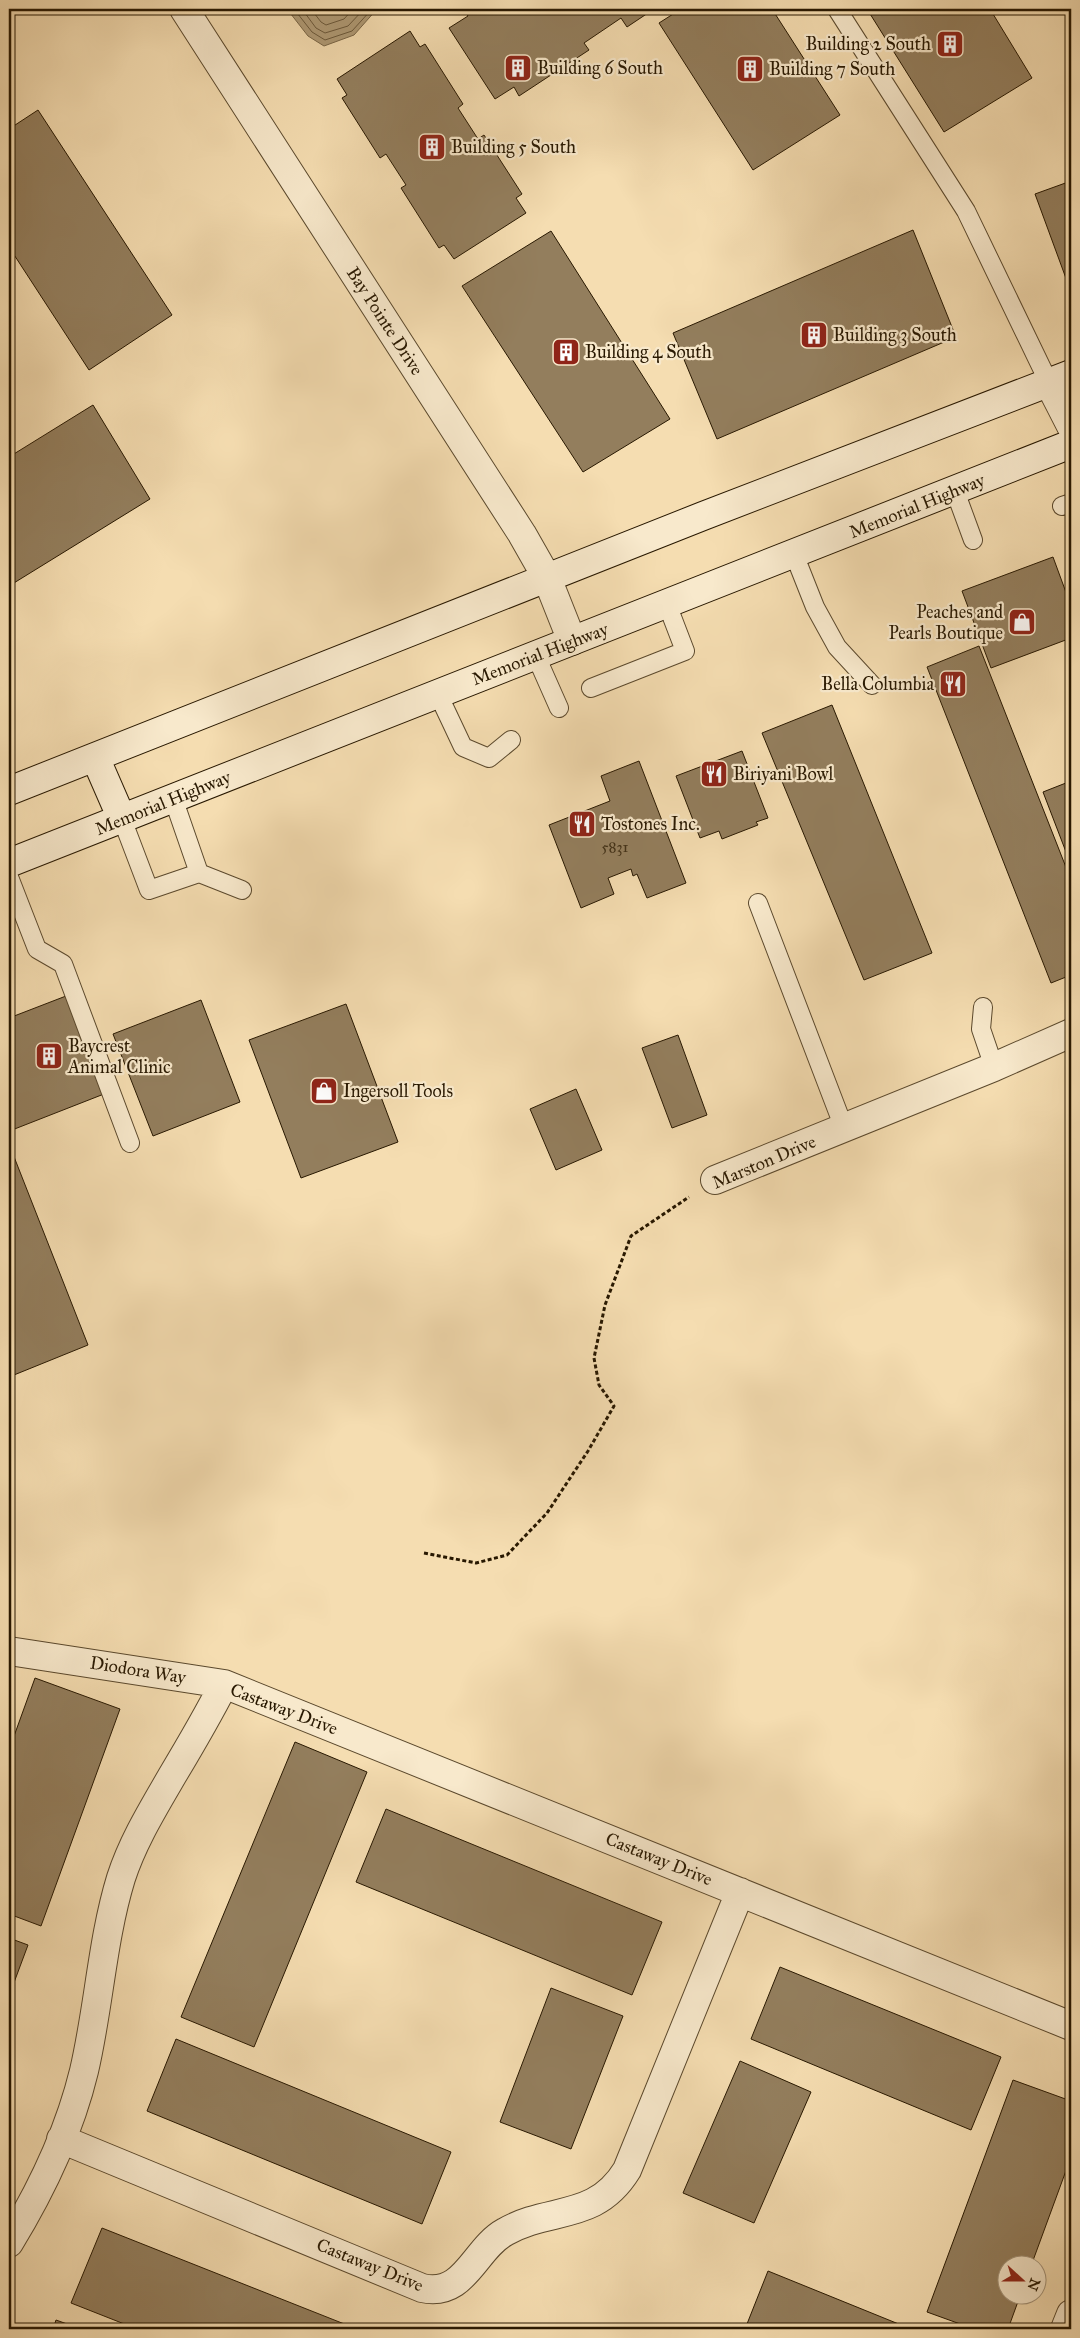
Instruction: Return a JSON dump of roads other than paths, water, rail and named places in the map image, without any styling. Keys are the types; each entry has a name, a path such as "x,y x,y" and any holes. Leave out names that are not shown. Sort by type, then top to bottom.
{"street":[{"name":"Bay Pointe Drive","path":"184,9 522,534 547,578 572,641"},
{"path":"9,790 1060,378 1071,426"},
{"name":"Memorial Highway","path":"9,863 1071,444"},
{"path":"95,756 122,819"},
{"name":"Marston Drive","path":"715,1180 994,1067 1071,1032"},
{"name":"Diodora Way","path":"9,1651 224,1684"},
{"name":"Castaway Drive","path":"9,2243 37,2196 61,2139 84,2070 114,1906 122,1878 147,1819 224,1684 1071,2026"},
{"name":"Castaway Drive","path":"61,2139 422,2288 430,2290 446,2288 461,2279 481,2253 504,2232 596,2202 621,2180 627,2170 740,1892"},
{"path":"1065,2329 1071,2314"}],"lane":[{"path":"837,9 966,211 1060,378"},
{"path":"955,491 973,540"},
{"path":"794,554 815,608 837,646 872,685"},
{"path":"591,688 685,651 667,604"},
{"path":"536,656 559,708"},
{"path":"438,694 463,747 489,758 510,740"},
{"path":"173,798 199,873"},
{"path":"122,819 149,890 199,873 242,890"},
{"path":"9,877 37,949 63,964 130,1142"},
{"path":"758,903 844,1128"},
{"path":"983,1006 981,1029 994,1067"}],"water":[{"path":"287,9 377,9 354,35 324,46 308,36"}],"place":[{"name":"Building 2 South","path":"950,44"},
{"name":"Building 6 South","path":"518,68"},
{"name":"Building 7 South","path":"750,69"},
{"name":"Building 5 South","path":"432,147"},
{"name":"Building 3 South","path":"814,335"},
{"name":"Building 4 South","path":"566,352"},
{"name":"Peaches and Pearls Boutique","path":"1022,622"},
{"name":"Bella Columbia","path":"953,684"},
{"name":"Biriyani Bowl","path":"714,774"},
{"name":"Tostones Inc.","path":"582,824"},
{"name":"Baycrest Animal Clinic","path":"49,1056"},
{"name":"Ingersoll Tools","path":"324,1091"}]}
